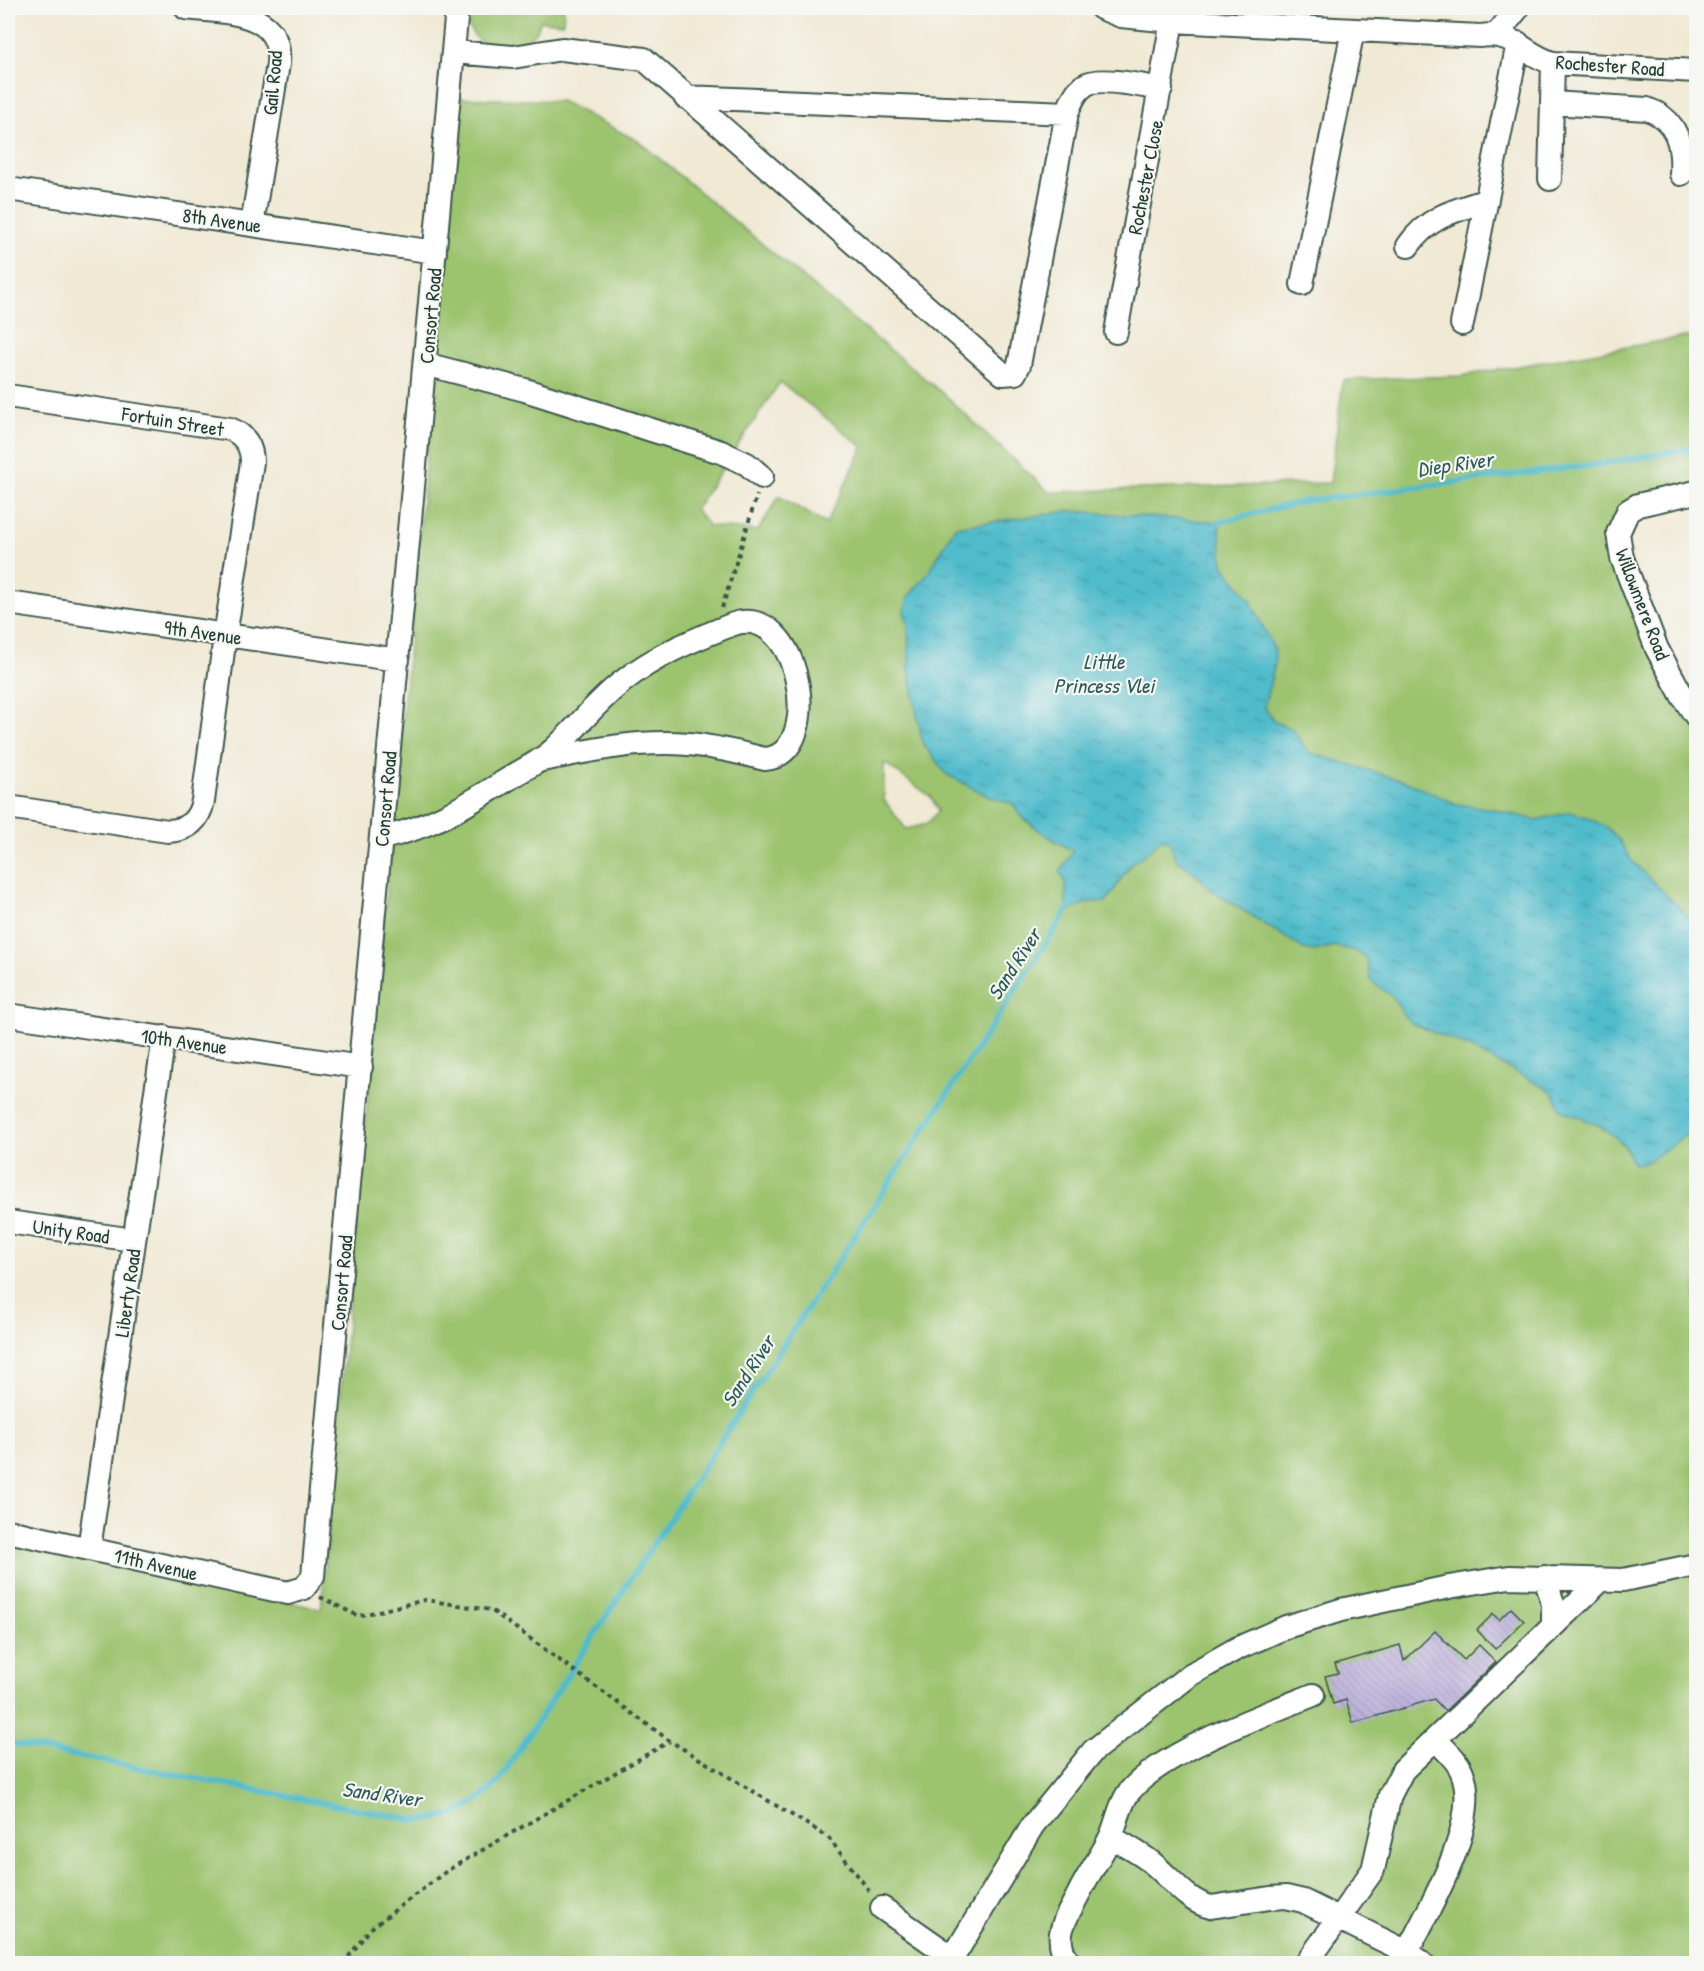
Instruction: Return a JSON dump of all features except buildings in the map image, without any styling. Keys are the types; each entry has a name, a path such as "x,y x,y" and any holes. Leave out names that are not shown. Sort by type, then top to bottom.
{"street":[{"name":"Gail Road","path":"186,8 252,18 267,28 277,44 278,64 252,225"},
{"name":"Consort Road","path":"304,1588 311,1580 315,1568 458,8"},
{"name":"Rochester Road","path":"1101,8 1121,16 1172,21 1295,17 1353,30 1480,36 1497,34 1518,43 1542,60 1553,63 1696,71"},
{"path":"1497,34 1518,8"},
{"name":"Rochester Close","path":"1116,332 1172,21"},
{"path":"1302,284 1353,30"},
{"path":"1462,324 1518,43"},
{"path":"454,52 513,57 562,49 641,58 650,63 1004,374 1010,375 1016,373 1019,365 1067,113 1074,97 1085,84 1098,81 1161,88"},
{"path":"1551,179 1553,63"},
{"path":"686,97 1067,113"},
{"path":"731,136 736,113 742,104 750,99"},
{"path":"1552,103 1647,109 1659,113 1676,132 1682,148 1681,174"},
{"name":"8th Avenue","path":"8,189 435,252"},
{"path":"1408,246 1417,233 1432,220 1485,201"},
{"path":"425,364 525,390 721,452 747,464 762,477"},
{"name":"Fortuin Street","path":"8,396 236,431 245,439 251,450 252,462 225,636 203,801 196,819 190,825 168,831 8,807"},
{"name":"Willowmere Road","path":"1696,492 1638,505 1628,511 1618,533 1622,558 1657,649 1696,716"},
{"name":"9th Avenue","path":"8,603 398,660"},
{"path":"382,837 429,825 542,760 598,701 624,680 654,661 735,623 757,624 768,628 777,636 785,649 799,684 801,697 791,740 779,756 765,759 689,744 652,744 598,748 542,760"},
{"name":"10th Avenue","path":"8,1014 361,1067"},
{"name":"Liberty Road","path":"89,1549 164,1037"},
{"name":"Unity Road","path":"8,1222 134,1240"},
{"name":"11th Avenue","path":"8,1531 288,1593 304,1588"},
{"path":"882,1908 951,1960 1033,1825 1094,1751 1126,1723 1190,1675 1246,1644 1286,1627 1341,1610 1509,1577 1545,1576 1600,1581 1658,1575 1696,1565"},
{"path":"1545,1576 1553,1604 1553,1626"},
{"path":"1306,1964 1373,1870 1393,1785 1410,1761 1436,1740 1600,1581"},
{"path":"1070,1964 1059,1945 1060,1931 1083,1884 1111,1837 1129,1792 1174,1757 1226,1731 1313,1695"},
{"path":"1111,1837 1148,1859 1188,1896 1202,1905 1211,1907 1286,1897 1314,1905 1415,1958 1454,1859 1462,1831 1466,1792 1463,1773 1436,1740"}],"path":[{"path":"714,632 762,477"},
{"path":"304,1588 358,1616 425,1600 491,1610 670,1741 828,1837 882,1908"},
{"path":"343,1964 370,1929 448,1870 670,1741"}],"green space":[{"path":"467,8 564,8 563,23 541,21 533,34 523,43 510,48 497,48 485,44 475,36 468,24"},
{"path":"459,98 561,101 638,141 941,392 1049,492 1330,483 1343,380 1461,376 1696,335 1696,492 1638,505 1618,533 1696,716 1696,1963 8,1964 8,1541 321,1609","holes":["780,382 863,447 826,524 779,496 758,531 709,526 695,510","884,763 931,797 938,811 927,824 906,829 884,800"]}],"water":[{"name":"Little Princess Vlei","path":"1070,511 1219,522 1223,565 1249,598 1275,651 1275,664 1264,707 1275,722 1293,729 1308,752 1407,782 1457,804 1492,809 1536,820 1570,812 1606,827 1620,841 1632,861 1696,924 1696,1128 1660,1154 1642,1164 1635,1164 1625,1147 1615,1137 1595,1124 1561,1110 1553,1093 1547,1089 1462,1044 1413,1024 1404,1016 1393,997 1371,981 1366,958 1356,951 1334,946 1314,951 1304,949 1214,892 1193,871 1176,860 1168,839 1159,841 1132,863 1106,902 1089,902 1068,912 1065,882 1060,872 1073,851 1030,824 1022,817 1014,804 990,797 946,774 923,744 909,668 908,624 904,612 908,597 929,572 955,527"}],"waterway":[{"name":"Diep River","path":"1214,527 1219,522 1305,501 1600,464 1696,448"},
{"name":"Sand River","path":"8,1743 414,1820 450,1815 480,1799 498,1782 1070,906"}]}
